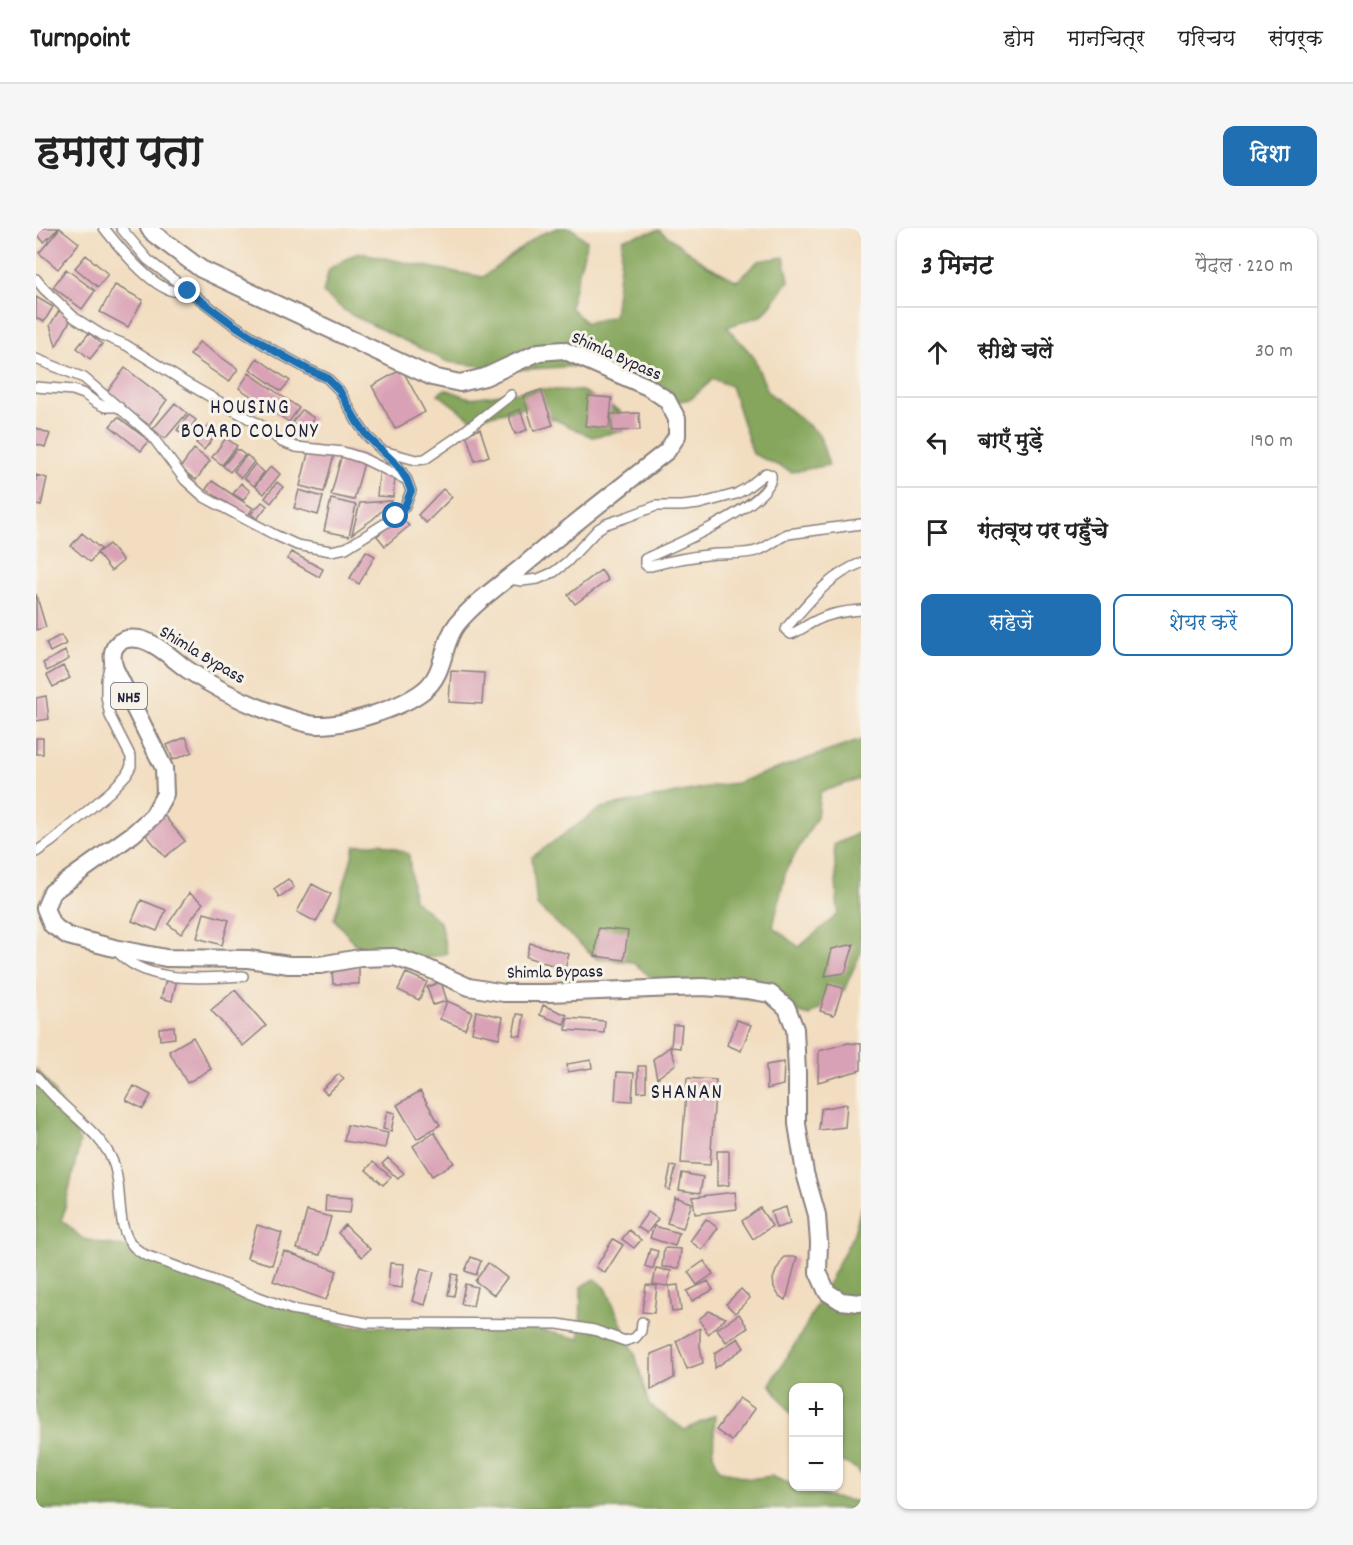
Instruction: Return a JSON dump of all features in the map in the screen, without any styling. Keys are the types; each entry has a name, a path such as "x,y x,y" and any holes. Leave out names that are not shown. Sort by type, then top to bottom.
{"highway":[{"name":"Shimla Bypass","path":"149,228 201,269 432,377 460,383 485,377 539,352 563,350 648,387 667,400 677,419 677,436 667,451 479,602 456,625 438,675 426,690 406,703 348,722 315,726 284,717 219,690 158,648 140,639 124,640 114,647 111,658 115,669 164,768 165,795 153,816 133,834 52,892 45,908 52,925 68,936 166,958 248,959 289,965 320,966 360,958 394,957 427,968 469,987 504,993 702,987 771,994 787,1008 795,1029 796,1124 817,1215 818,1272 827,1292 841,1301 861,1302"}],"street":[{"path":"104,228 138,267 159,285 173,291 188,291"},
{"path":"36,359 84,378 150,435 185,480 204,497 297,545 331,551 346,548 396,516 405,506 411,491 407,480 398,466 357,422 339,390 327,378 265,345 231,323 148,260 121,228"},
{"path":"36,279 75,318 102,335 126,345 262,426 282,442 296,447 343,452 362,458 407,480"},
{"path":"36,387 73,390 105,407 119,407"},
{"path":"381,450 416,460 425,459 511,395"},
{"path":"507,579 538,579 554,572 606,524 656,506 699,504 736,494 766,473 771,475 772,482 748,506 731,517 645,559 645,564 651,566 714,554 750,552 760,550 788,534 861,524"},
{"path":"861,563 835,576 822,587 786,630 791,634 795,633 833,614 861,610"},
{"path":"36,852 52,842 111,791 126,775 130,766 131,757 110,716 106,696 106,680 111,658"},
{"path":"114,948 132,965 168,976 190,978 243,976"},
{"path":"36,1076 105,1147 114,1164 118,1180 125,1235 134,1247 145,1255 291,1309 367,1323 558,1324 594,1330 625,1341 635,1338 641,1331 642,1322"}],"green space":[{"path":"557,228 571,228 587,241 570,307 586,323 614,316 623,239 659,230 707,265 737,281 758,261 784,257 789,281 763,315 727,327 753,356 768,392 819,434 829,465 792,472 753,454 731,386 713,379 691,399 673,402 580,366 512,370 448,362 348,313 323,293 329,269 358,252 483,277 539,235"},
{"path":"445,389 470,398 540,389 582,391 620,411 624,431 592,437 528,407 471,419 438,394"},
{"path":"861,740 861,779 820,792 817,817 786,870 773,927 799,947 838,914 834,845 861,832 861,952 844,990 810,1016 714,990 657,983 633,962 597,959 537,906 532,857 601,808 736,783"},
{"path":"381,843 409,854 413,899 440,922 447,953 416,961 355,944 334,919 355,846"},
{"path":"36,1069 53,1090 80,1142 62,1220 83,1239 142,1251 223,1290 348,1326 536,1329 580,1339 581,1287 595,1279 606,1288 636,1357 649,1405 685,1430 715,1415 713,1454 719,1469 750,1479 771,1476 789,1483 789,1491 809,1491 828,1497 861,1501 861,1509 36,1509"},
{"path":"861,1207 861,1476 857,1469 843,1462 843,1383 789,1383 789,1410 770,1384 802,1333 854,1233"}],"building":[{"path":"36,228 59,228 44,242 36,234"},
{"path":"60,228 79,243 58,269 39,253"},
{"path":"86,255 108,274 98,287 75,268"},
{"path":"66,269 95,291 82,309 53,287"},
{"path":"115,285 143,300 128,327 100,312"},
{"path":"36,297 53,307 44,322 36,318"},
{"path":"59,311 71,319 56,346 50,325"},
{"path":"89,333 102,344 90,359 77,348"},
{"path":"199,342 238,369 229,382 190,355"},
{"path":"257,358 290,381 281,391 250,369"},
{"path":"125,368 167,400 149,425 106,393"},
{"path":"402,369 425,412 395,429 372,386"},
{"path":"249,373 299,408 289,422 239,388"},
{"path":"541,390 553,425 534,431 523,396"},
{"path":"588,396 612,398 609,428 585,426"},
{"path":"175,403 187,413 165,439 153,429"},
{"path":"520,409 527,430 515,434 508,414"},
{"path":"302,410 314,418 304,432 292,423"},
{"path":"639,413 640,430 612,431 611,414"},
{"path":"189,415 196,420 185,435 177,430"},
{"path":"118,417 149,441 141,451 110,426"},
{"path":"209,425 218,432 204,450 196,443"},
{"path":"36,428 50,434 45,447 36,444"},
{"path":"480,429 489,456 475,461 466,434"},
{"path":"226,438 237,446 222,465 212,457"},
{"path":"310,445 335,451 324,492 300,486"},
{"path":"194,449 210,461 196,480 180,468"},
{"path":"237,449 245,455 230,472 223,466"},
{"path":"343,450 366,455 354,500 331,495"},
{"path":"247,455 254,462 241,478 234,471"},
{"path":"255,464 264,472 254,486 244,478"},
{"path":"271,466 280,474 264,494 255,486"},
{"path":"380,466 396,468 393,497 377,496"},
{"path":"36,475 47,478 41,506 36,505"},
{"path":"212,481 253,508 247,517 206,489"},
{"path":"277,482 283,487 271,503 265,498"},
{"path":"241,483 250,491 243,500 233,494"},
{"path":"443,489 452,497 426,523 418,515"},
{"path":"299,490 323,497 318,515 294,508"},
{"path":"331,499 356,505 349,536 324,531"},
{"path":"392,501 373,519 352,534 360,503"},
{"path":"262,502 267,506 257,519 251,514"},
{"path":"400,516 409,526 385,546 377,536"},
{"path":"82,533 101,549 90,562 71,546"},
{"path":"109,544 123,561 111,571 97,553"},
{"path":"366,551 375,556 359,584 350,578"},
{"path":"291,552 323,569 319,577 287,559"},
{"path":"601,570 608,580 575,604 568,595"},
{"path":"36,594 46,627 36,630"},
{"path":"61,635 66,644 50,652 46,643"},
{"path":"65,651 69,659 47,671 43,663"},
{"path":"63,666 70,678 53,687 47,675"},
{"path":"451,671 484,673 482,704 449,702"},
{"path":"46,696 49,719 36,721 36,698"},
{"path":"186,737 192,752 173,760 167,745"},
{"path":"36,738 43,738 43,754 36,754"},
{"path":"162,813 185,841 165,857 142,830"},
{"path":"288,879 294,887 279,897 274,889"},
{"path":"312,884 331,894 316,922 297,912"},
{"path":"189,893 203,903 181,934 168,924"},
{"path":"141,900 166,910 157,931 132,921"},
{"path":"204,913 229,920 222,945 197,938"},
{"path":"598,928 628,931 624,960 595,956"},
{"path":"530,943 569,954 565,969 526,957"},
{"path":"854,944 845,973 825,976 832,949"},
{"path":"359,967 359,984 333,984 332,968"},
{"path":"406,973 427,982 419,1000 398,990"},
{"path":"167,976 177,979 172,1001 161,998"},
{"path":"441,982 447,1001 433,1005 427,987"},
{"path":"828,984 843,988 834,1015 820,1011"},
{"path":"235,990 266,1026 243,1046 211,1010"},
{"path":"447,1001 472,1012 465,1029 440,1019"},
{"path":"543,1005 567,1015 564,1024 540,1015"},
{"path":"476,1011 503,1017 499,1038 472,1032"},
{"path":"517,1014 524,1015 521,1036 513,1035"},
{"path":"567,1018 605,1021 604,1033 566,1030"},
{"path":"737,1020 751,1025 741,1051 727,1045"},
{"path":"673,1025 682,1025 680,1048 671,1047"},
{"path":"174,1026 175,1038 160,1040 159,1028"},
{"path":"193,1037 211,1069 187,1083 169,1051"},
{"path":"848,1043 861,1044 861,1070 818,1082 819,1051"},
{"path":"670,1047 676,1064 657,1078 653,1059"},
{"path":"591,1060 592,1068 568,1072 567,1064"},
{"path":"784,1062 783,1085 767,1089 766,1065"},
{"path":"638,1066 646,1066 646,1091 638,1092"},
{"path":"617,1072 634,1073 632,1101 615,1100"},
{"path":"339,1074 344,1079 327,1094 322,1089"},
{"path":"687,1078 716,1080 710,1165 681,1163"},
{"path":"134,1086 151,1095 143,1109 126,1100"},
{"path":"420,1091 440,1125 417,1139 397,1105"},
{"path":"847,1104 845,1127 819,1130 821,1109"},
{"path":"387,1111 395,1113 391,1131 383,1129"},
{"path":"347,1125 388,1133 385,1148 344,1141"},
{"path":"434,1132 454,1163 432,1176 413,1146"},
{"path":"717,1151 729,1151 729,1185 717,1186"},
{"path":"388,1158 404,1173 398,1179 382,1164"},
{"path":"373,1162 391,1177 383,1185 366,1170"},
{"path":"671,1166 676,1167 670,1190 666,1189"},
{"path":"682,1173 703,1177 700,1193 679,1190"},
{"path":"735,1192 737,1209 695,1214 693,1197"},
{"path":"326,1196 352,1198 350,1213 325,1211"},
{"path":"675,1197 692,1203 683,1228 667,1223"},
{"path":"786,1207 790,1224 776,1228 771,1212"},
{"path":"760,1208 772,1226 753,1239 742,1221"},
{"path":"307,1211 331,1217 320,1255 297,1249"},
{"path":"648,1212 658,1219 647,1233 637,1227"},
{"path":"706,1219 718,1228 702,1250 690,1241"},
{"path":"257,1225 282,1233 272,1265 247,1258"},
{"path":"345,1225 370,1249 362,1257 338,1233"},
{"path":"654,1226 679,1233 675,1246 650,1238"},
{"path":"629,1230 641,1240 634,1248 622,1239"},
{"path":"613,1239 623,1245 605,1273 596,1267"},
{"path":"664,1248 681,1249 679,1268 662,1267"},
{"path":"650,1249 658,1251 653,1269 645,1266"},
{"path":"284,1251 337,1271 326,1300 273,1281"},
{"path":"471,1257 481,1261 476,1275 465,1271"},
{"path":"784,1257 797,1257 786,1300 779,1296 773,1279"},
{"path":"704,1261 713,1274 697,1285 688,1272"},
{"path":"390,1263 404,1264 402,1288 388,1286"},
{"path":"488,1263 507,1278 494,1295 475,1281"},
{"path":"421,1268 434,1272 425,1305 412,1301"},
{"path":"656,1268 671,1271 667,1286 653,1284"},
{"path":"452,1274 458,1275 454,1296 448,1295"},
{"path":"708,1281 713,1290 692,1301 687,1291"},
{"path":"465,1284 477,1287 473,1306 461,1304"},
{"path":"646,1285 657,1286 654,1313 642,1312"},
{"path":"678,1285 681,1311 672,1312 669,1286"},
{"path":"741,1289 750,1298 735,1313 726,1304"},
{"path":"709,1311 726,1318 708,1334 699,1319"},
{"path":"739,1314 748,1328 726,1342 717,1329"},
{"path":"700,1328 703,1363 687,1369 676,1341"},
{"path":"738,1338 744,1348 715,1368 715,1353"},
{"path":"673,1345 674,1378 651,1390 651,1354"},
{"path":"739,1398 755,1409 732,1441 716,1430"}],"district":[{"name":"HOUSING BOARD COLONY","path":"250,418"},
{"name":"SHANAN","path":"687,1091"}],"route":[{"path":"188,291 273,350 327,378 339,390 367,436 398,466 407,480 411,491 405,506 396,516"}]}
